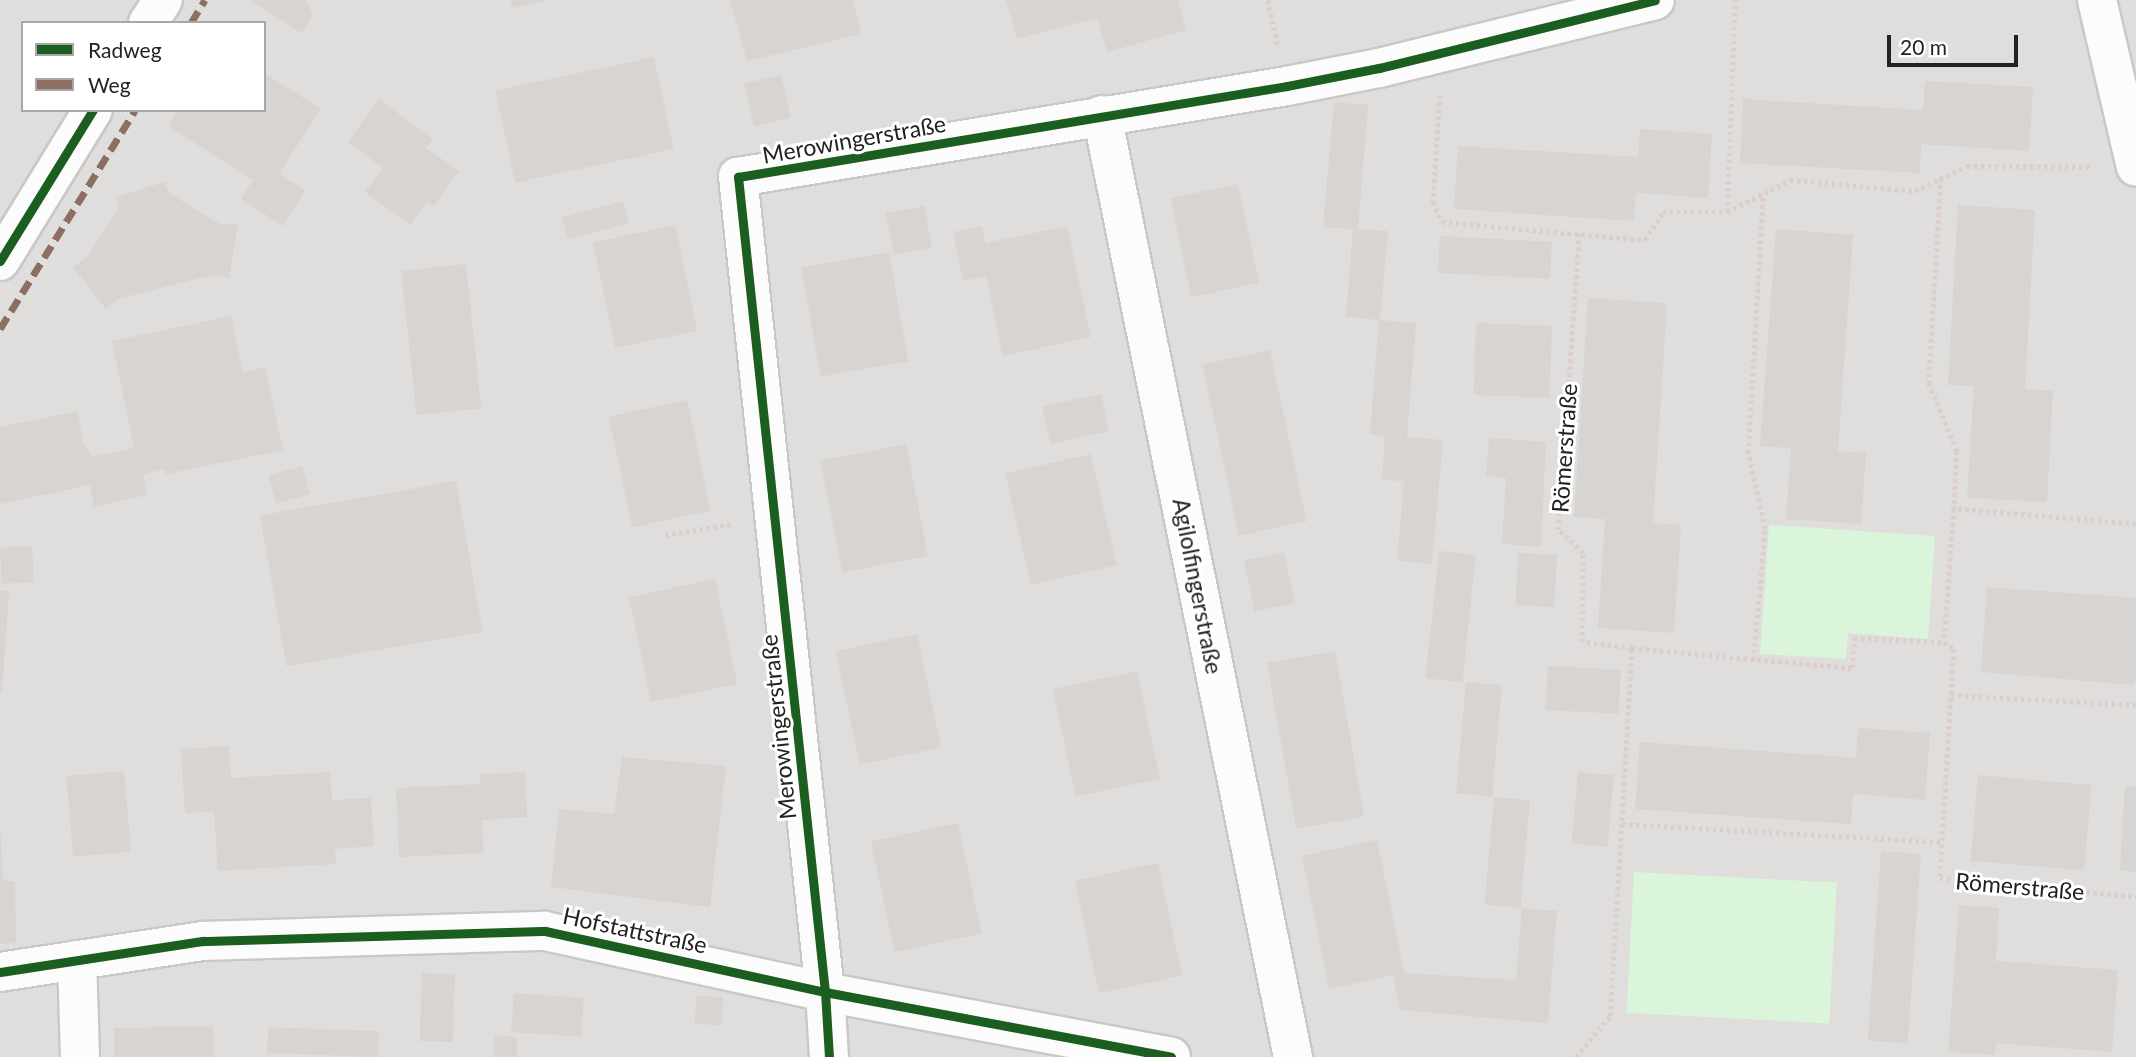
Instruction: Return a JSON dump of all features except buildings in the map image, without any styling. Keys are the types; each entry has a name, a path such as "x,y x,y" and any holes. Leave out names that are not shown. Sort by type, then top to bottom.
{"street":[{"path":"149,21 163,0"},
{"name":"Merowingerstraße","path":"829,1057 825,992 738,177 1287,86 1443,52 1655,0"},
{"path":"2097,0 2136,167"},
{"path":"0,261 92,112"},
{"name":"Agilolfingerstraße","path":"1102,115 1293,1057"},
{"name":"Hofstattstraße","path":"0,972 203,941 545,931 825,992 1171,1057"},
{"path":"77,960 80,1057"}],"path":[{"path":"1727,212 1735,0"},
{"path":"1443,52 1433,202 1442,222 1645,240 1663,212 1727,212 1790,180 1915,191 1967,166 2097,167"},
{"path":"1753,660 1765,529 1748,453 1763,194"},
{"path":"1954,509 2136,524"},
{"path":"665,535 775,516"},
{"path":"1576,1057 1610,1016 1632,648"},
{"path":"1951,695 2136,705"}],"shaded area":[{"path":"0,0 2136,0 2136,1057 0,1057"},
{"path":"892,42 902,91 822,108 812,59"}],"green space":[{"path":"1769,525 1935,536 1928,639 1848,633 1846,659 1760,654"},
{"path":"1634,872 1837,883 1829,1023 1627,1013"}],"marked path":[{"path":"192,21 205,0"},
{"path":"0,329 134,112"}],"cycle path":[{"path":"829,1057 825,992 738,177 1287,86 1379,68 1655,0"},
{"path":"0,261 92,112"},
{"path":"0,972 203,941 545,931 825,992 1171,1057"}]}
